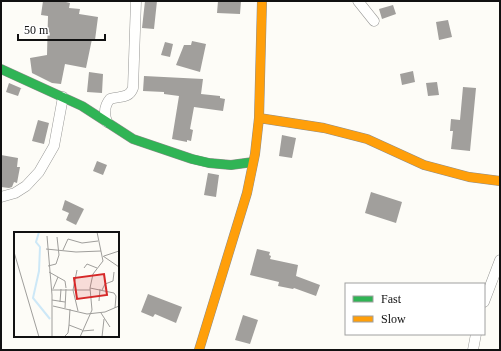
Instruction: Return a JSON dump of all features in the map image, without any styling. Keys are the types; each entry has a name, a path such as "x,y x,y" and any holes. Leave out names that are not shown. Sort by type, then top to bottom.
{"street":[{"path":"107,122 104,115 106,103 110,99 130,95 133,88 136,1"},
{"path":"199,350 212,301 247,193 253,162 259,118 262,1"},
{"path":"358,1 374,21"},
{"path":"1,69 93,112 133,139 192,159 231,165 253,162"},
{"path":"1,197 15,194 26,186 39,172 54,146 63,97"},
{"path":"259,118 324,128 368,139 424,165 469,177 500,181"},
{"path":"485,299 500,260"},
{"path":"473,350 476,335"}],"building":[{"path":"43,1 66,1 70,3 69,8 80,9 79,14 98,17 95,40 92,39 86,68 65,64 61,84 52,83 32,73 30,58 47,55 48,16 41,15"},
{"path":"145,1 157,1 154,29 142,28"},
{"path":"218,1 241,1 240,14 217,13"},
{"path":"393,5 396,14 382,19 379,9"},
{"path":"448,20 452,37 439,40 436,22"},
{"path":"192,41 206,44 200,72 176,65 184,45 191,45"},
{"path":"165,42 173,44 170,57 161,55"},
{"path":"413,71 415,82 402,85 400,74"},
{"path":"89,72 103,74 102,93 87,92"},
{"path":"144,76 203,79 201,94 220,96 220,98 225,99 223,111 194,107 190,129 193,130 191,141 187,140 187,142 172,139 179,96 164,94 164,92 143,91"},
{"path":"437,82 439,95 428,96 426,83"},
{"path":"9,83 21,88 18,96 6,92"},
{"path":"463,87 476,88 470,151 451,149 453,131 450,131 451,119 460,120"},
{"path":"38,120 49,123 44,144 32,141"},
{"path":"282,135 296,138 292,158 279,156"},
{"path":"1,155 18,158 17,167 20,167 17,183 14,182 12,187 9,188 1,187"},
{"path":"97,161 107,165 103,175 93,171"},
{"path":"208,173 219,175 216,197 204,195"},
{"path":"371,192 402,202 396,223 365,213"},
{"path":"65,200 84,209 76,225 66,220 69,213 62,210"},
{"path":"257,249 270,252 270,259 298,265 296,276 320,285 316,296 294,288 278,286 279,282 250,275"},
{"path":"148,294 182,307 176,323 155,314 153,317 141,312"},
{"path":"243,315 258,320 250,344 235,340"}],"traffic: fast":[{"path":"1,69 82,106 133,139 192,159 209,163 231,165 253,162"}],"traffic: slow":[{"path":"199,350 247,193 255,154 259,118 262,1"},
{"path":"259,118 324,128 367,139 424,165 469,177 500,181"}]}
